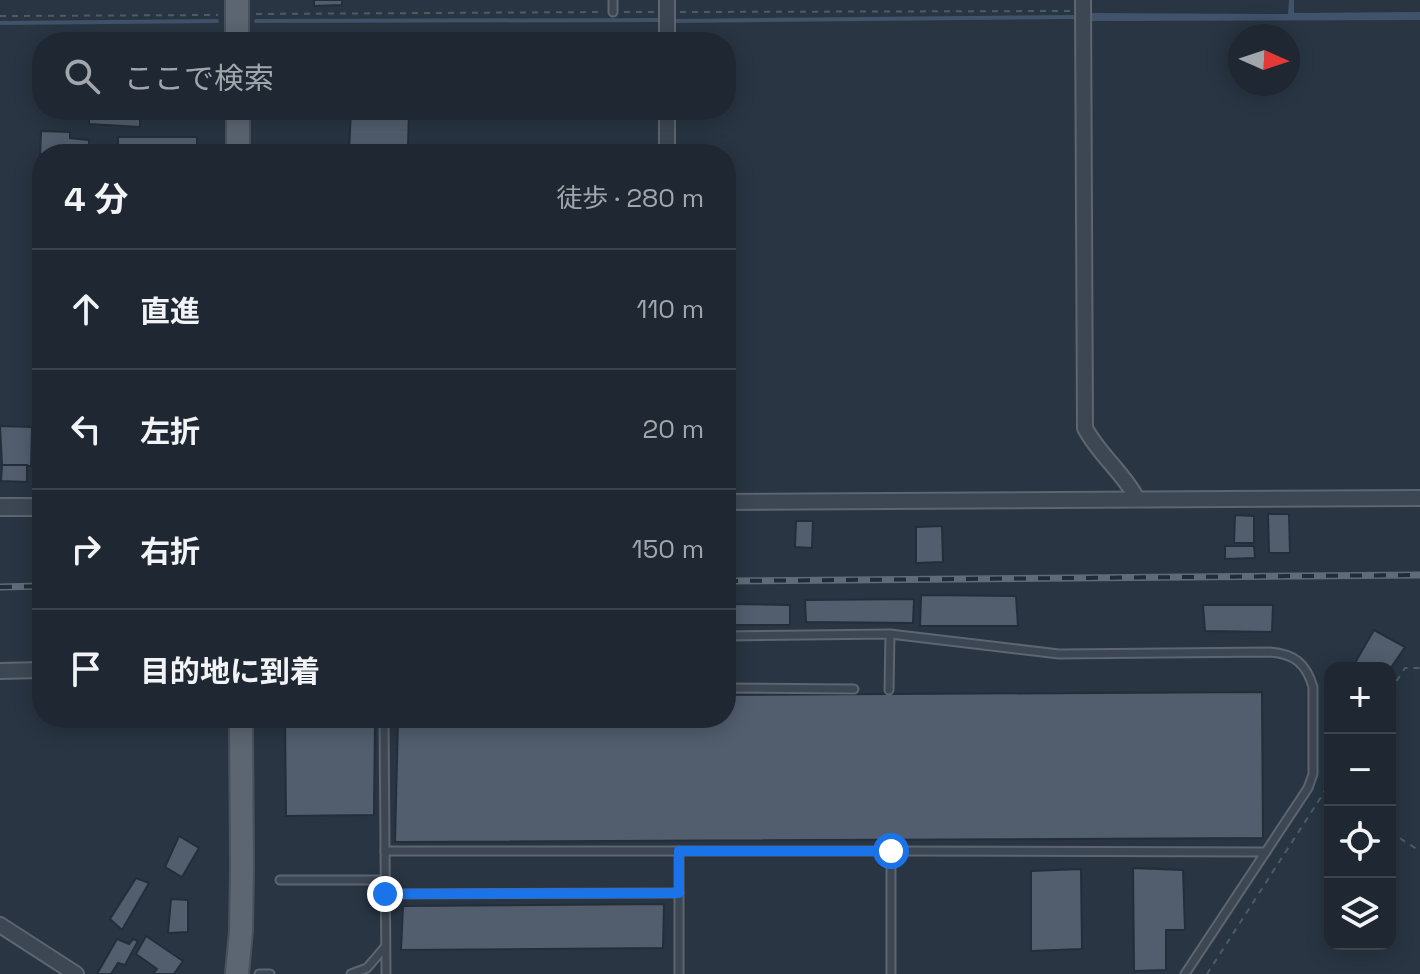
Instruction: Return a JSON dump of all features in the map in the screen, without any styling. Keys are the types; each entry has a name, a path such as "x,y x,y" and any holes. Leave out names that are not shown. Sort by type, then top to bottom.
{"main road":[{"path":"237,7 237,32"},
{"path":"238,120 238,144"},
{"path":"237,974 241,916 241,728"}],"street":[{"path":"1083,5 1085,428 1137,499"},
{"path":"667,6 667,32"},
{"path":"667,120 667,144"},
{"path":"736,502 1420,498"},
{"path":"0,507 32,507"},
{"path":"0,671 32,670"},
{"path":"0,925 76,974"}],"lane":[{"path":"613,0 613,12"},
{"path":"736,636 890,634 1059,654 1270,652 1284,653 1299,661 1309,674 1313,687 1313,774 1308,788 1185,974"},
{"path":"889,690 890,634"},
{"path":"736,688 854,689"},
{"path":"384,728 386,974"},
{"path":"385,851 1266,852"},
{"path":"679,851 679,974"},
{"path":"891,851 891,974"},
{"path":"280,880 385,880"},
{"path":"385,894 679,893"},
{"path":"351,974 367,968 385,947"},
{"path":"259,974 270,974"}],"path":[{"path":"0,16 237,7 613,12 667,6 1083,5"},
{"path":"1396,682 1405,668 1420,668"},
{"path":"1207,974 1324,793"},
{"path":"1396,836 1420,851"}],"water":[{"path":"1289,0 1294,0 1294,13 1420,12 1420,20 1087,21 1086,13 1288,14"}],"building":[{"path":"314,0 342,0 342,5 314,6"},
{"path":"89,120 140,120 140,127 89,124"},
{"path":"350,120 409,120 408,144 349,144"},
{"path":"41,131 70,132 70,138 89,140 89,144 40,144"},
{"path":"118,137 197,137 197,144 118,144"},
{"path":"0,426 32,427 31,466 2,465"},
{"path":"2,465 27,465 27,482 1,481"},
{"path":"1268,514 1289,514 1290,553 1269,553"},
{"path":"1235,515 1254,516 1254,543 1234,543"},
{"path":"796,521 813,521 812,548 795,547"},
{"path":"942,526 943,562 916,563 916,527"},
{"path":"1225,546 1254,546 1255,558 1225,559"},
{"path":"921,595 1016,596 1018,626 920,626"},
{"path":"914,599 913,623 806,622 805,600"},
{"path":"736,604 790,605 790,625 736,625"},
{"path":"1203,605 1273,605 1272,632 1205,631"},
{"path":"1374,630 1405,647 1395,662 1355,662"},
{"path":"1262,692 1263,838 395,842 398,728 736,728 736,695"},
{"path":"285,728 375,728 374,815 286,816"},
{"path":"179,836 199,848 182,877 165,867"},
{"path":"1133,868 1183,870 1185,930 1166,930 1166,970 1134,971"},
{"path":"1081,869 1082,949 1031,951 1031,871"},
{"path":"136,878 149,883 122,930 110,919"},
{"path":"171,899 188,900 188,932 168,933"},
{"path":"664,904 663,948 401,950 403,906"},
{"path":"146,936 183,961 174,974 153,974 157,969 136,954"},
{"path":"117,939 129,944 133,939 138,941 125,965 118,963 111,974 97,974"}],"waterway":[{"path":"673,21 1078,17"},
{"path":"256,21 661,20"},
{"path":"0,23 217,21"}],"railway":[{"path":"736,581 1420,575"},
{"path":"0,587 32,586"}],"route":[{"path":"385,894 679,893 679,851 891,851"}]}
